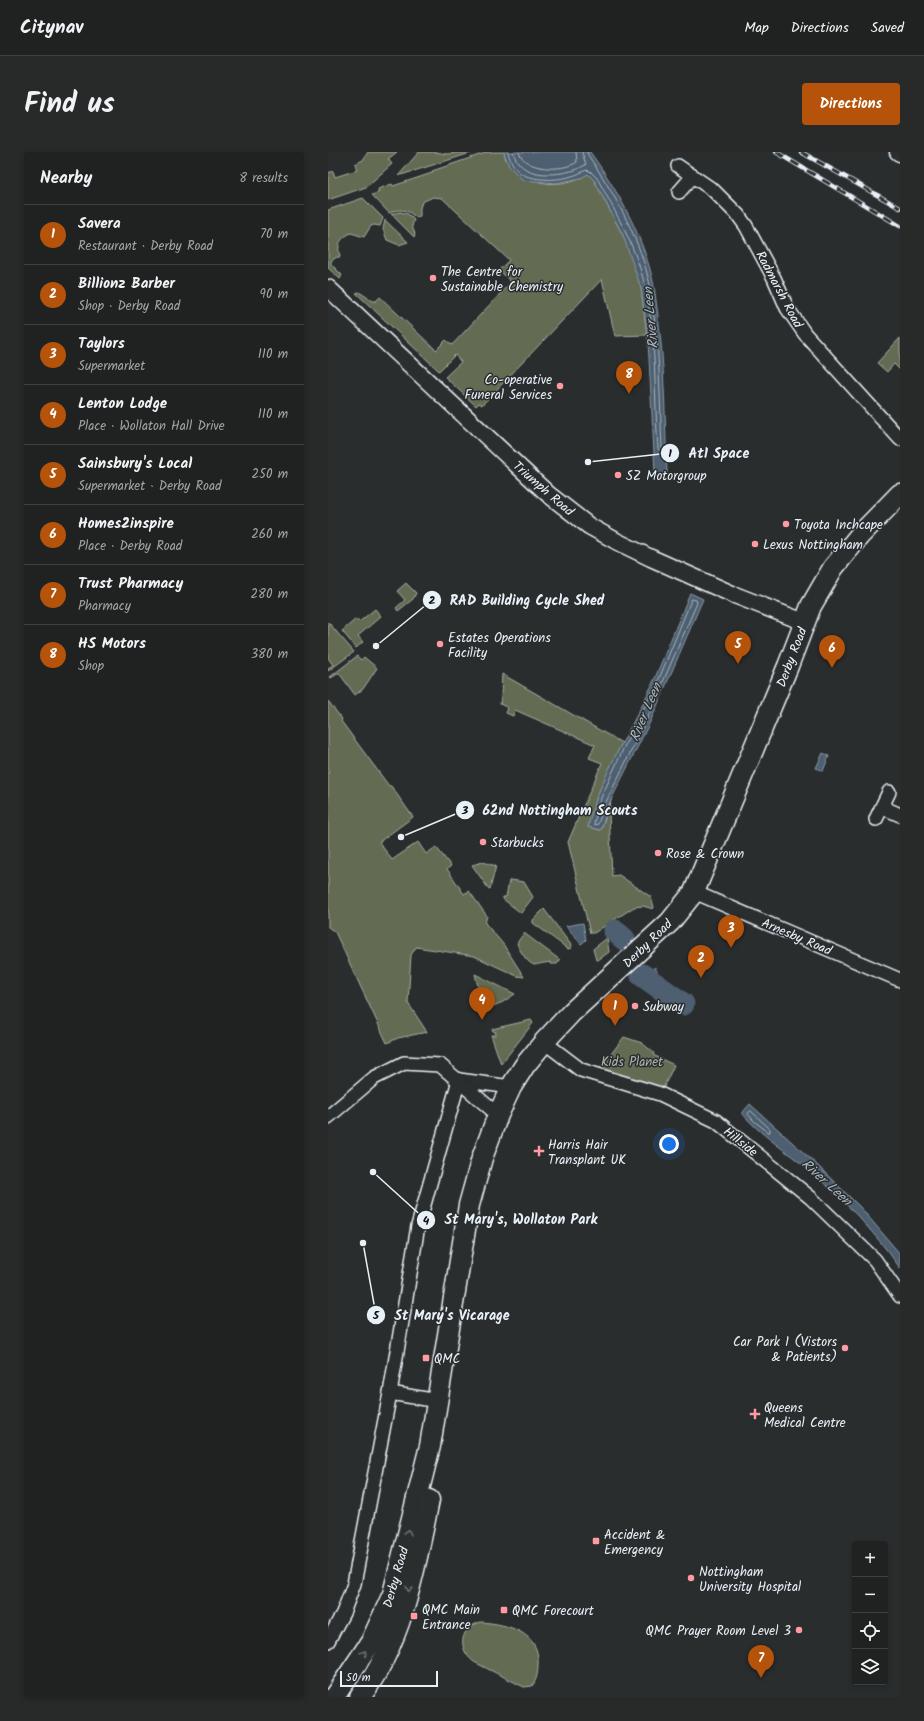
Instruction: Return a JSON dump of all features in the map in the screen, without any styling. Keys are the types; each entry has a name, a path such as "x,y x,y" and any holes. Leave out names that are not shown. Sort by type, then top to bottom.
{"main road":[{"name":"Derby Road","path":"334,1697 371,1642 393,1594 430,1446 469,1205 482,1158 498,1115 511,1087 525,1065 572,1012 670,922 694,892 788,666 814,599 833,568 860,535 900,494"},
{"name":"Derby Road","path":"360,1697 368,1686 394,1637 407,1598 430,1496 430,1446"}],"street":[{"name":"Radmarsh Road","path":"678,166 713,190 738,215 746,226 774,278 787,308 805,334 900,439"},
{"path":"679,192 693,176"},
{"name":"Triumph Road","path":"328,288 548,494 590,526 651,558 732,594 804,622"},
{"path":"876,819 889,792"},
{"path":"882,807 900,815"},
{"name":"Arnesby Road","path":"694,892 900,980"},
{"name":"Hillside","path":"544,1042 581,1070 660,1094 716,1121 811,1198 875,1260 898,1298"},
{"path":"328,1117 374,1078 404,1063 440,1065 498,1115"},
{"path":"459,1080 511,1087"},
{"path":"328,1641 343,1613 354,1584 390,1393 418,1226 459,1080"},
{"path":"390,1393 438,1401"}],"green space":[{"path":"368,152 397,152 388,159 392,164 366,187 328,200 328,173 333,171 335,177 357,170 355,164 363,160"},
{"path":"419,152 436,152 446,154 474,152 398,176"},
{"path":"488,152 504,152 506,160 540,182 552,184 571,181 588,173 594,180 629,247 641,288 647,335 615,336 602,279 482,405 479,403 476,406 445,377 461,362 455,355 439,371 356,293 359,292 373,301 376,301 380,297 436,350 446,340 452,345 511,282 499,270 509,260 442,198 433,197 422,202 420,216 416,218 407,211 403,210 396,210 389,213 372,195 379,192 378,189 392,184 393,186 432,173 432,171"},
{"path":"363,198 383,218 380,226 371,226 364,237 351,233 341,240 339,246 340,257 337,257 331,261 331,264 342,275 340,279 328,268 328,210"},
{"path":"400,212 408,214 414,220 412,226 415,234 414,237 391,214"},
{"path":"385,220 408,242 399,245 387,240 383,229"},
{"path":"900,338 900,370 894,364 887,372 877,363"},
{"path":"406,583 416,593 413,599 398,611 396,608 405,600 397,591"},
{"path":"375,609 381,616 358,636 363,642 356,648 342,631 356,619 359,622"},
{"path":"328,622 354,652 328,671 328,668 333,665 328,658"},
{"path":"357,656 361,660 364,657 377,668 363,689 355,695 339,673 331,678 330,677"},
{"path":"502,674 622,743 597,796 588,827 601,830 611,800 609,813 612,876 619,875 651,897 654,907 653,909 643,906 634,907 594,933 590,933 568,842 602,763 589,758 595,745 515,710 513,716 506,713 508,708 500,704"},
{"path":"328,701 342,719 341,721 413,817 379,842 392,860 418,842 426,854 436,847 451,866 447,869 464,894 469,891 487,916 485,923 503,944 524,977 517,976 474,956 416,947 411,955 408,1003 427,1032 398,1038 387,1043 335,932 328,927"},
{"path":"483,862 496,866 490,889 472,865"},
{"path":"509,881 524,882 533,897 521,913 503,899 503,897 506,897"},
{"path":"544,909 571,945 571,948 568,949 533,923 533,920"},
{"path":"524,933 560,960 557,964 550,964 550,962 535,965 529,962 519,949 517,943"},
{"path":"607,938 609,952 596,960 593,949"},
{"path":"475,974 515,994 503,1002 486,1009 487,1002 484,1001 482,1003"},
{"path":"531,1020 533,1023 501,1064 491,1035 495,1035 496,1032 492,1029"},
{"name":"Kids Planet","path":"624,1037 642,1043 654,1053 653,1055 674,1065 662,1091 598,1071"},
{"path":"481,1622 511,1628 528,1637 534,1645 537,1654 538,1668 536,1679 532,1686 524,1687 474,1662 469,1657 463,1645 463,1639 468,1629"}],"water":[{"path":"504,152 590,152 619,196 635,227 653,282 662,355 667,473 657,480 655,472 648,340 641,288 623,235 594,180 588,174 581,178 556,183 523,180 509,166"},
{"path":"690,593 703,599 651,720 608,806 601,830 588,827 600,788 655,678"},
{"path":"823,753 829,756 823,771 816,768"},
{"path":"583,923 586,940 581,944 566,926"},
{"path":"655,967 658,974 689,1000 680,1008 641,980 646,975 654,979 650,971"},
{"path":"750,1104 815,1163 861,1208 900,1254 900,1268 869,1229 834,1192 809,1170 765,1136 749,1121 742,1113"}],"waterway":[{"name":"River Leen","path":"615,931 624,939"},
{"name":"River Leen","path":"642,975 683,1004"}],"railway":[{"path":"776,152 900,226"},
{"path":"801,152 900,208"}],"place":[{"name":"The Centre for Sustainable Chemistry","path":"433,278"},
{"name":"Co-operative Funeral Services","path":"560,386"},
{"name":"HS Motors","path":"629,394"},
{"name":"At1 Space","path":"588,462"},
{"name":"SZ Motorgroup","path":"618,475"},
{"name":"Toyota Inchcape","path":"786,524"},
{"name":"Lexus Nottingham","path":"755,544"},
{"name":"Estates Operations Facility","path":"440,644"},
{"name":"RAD Building Cycle Shed","path":"376,646"},
{"name":"Sainsbury's Local","path":"738,664"},
{"name":"Homes2inspire","path":"832,668"},
{"name":"62nd Nottingham Scouts","path":"401,837"},
{"name":"Starbucks","path":"483,842"},
{"name":"Rose & Crown","path":"658,853"},
{"name":"Taylors","path":"731,948"},
{"name":"Billionz Barber","path":"701,978"},
{"name":"Subway","path":"635,1006"},
{"name":"Lenton Lodge","path":"482,1020"},
{"name":"Savera","path":"615,1026"},
{"name":"Harris Hair Transplant UK","path":"539,1151"},
{"name":"St Mary's, Wollaton Park","path":"373,1172"},
{"name":"St Mary's Vicarage","path":"363,1243"},
{"name":"Car Park 1 (Vistors & Patients)","path":"845,1348"},
{"name":"QMC","path":"426,1358"},
{"name":"Queens Medical Centre","path":"755,1414"},
{"name":"Accident & Emergency","path":"596,1541"},
{"name":"Nottingham University Hospital","path":"691,1578"},
{"name":"QMC Forecourt","path":"504,1610"},
{"name":"QMC Main Entrance","path":"414,1616"},
{"name":"QMC Prayer Room Level 3","path":"799,1630"},
{"name":"Trust Pharmacy","path":"761,1678"}]}
